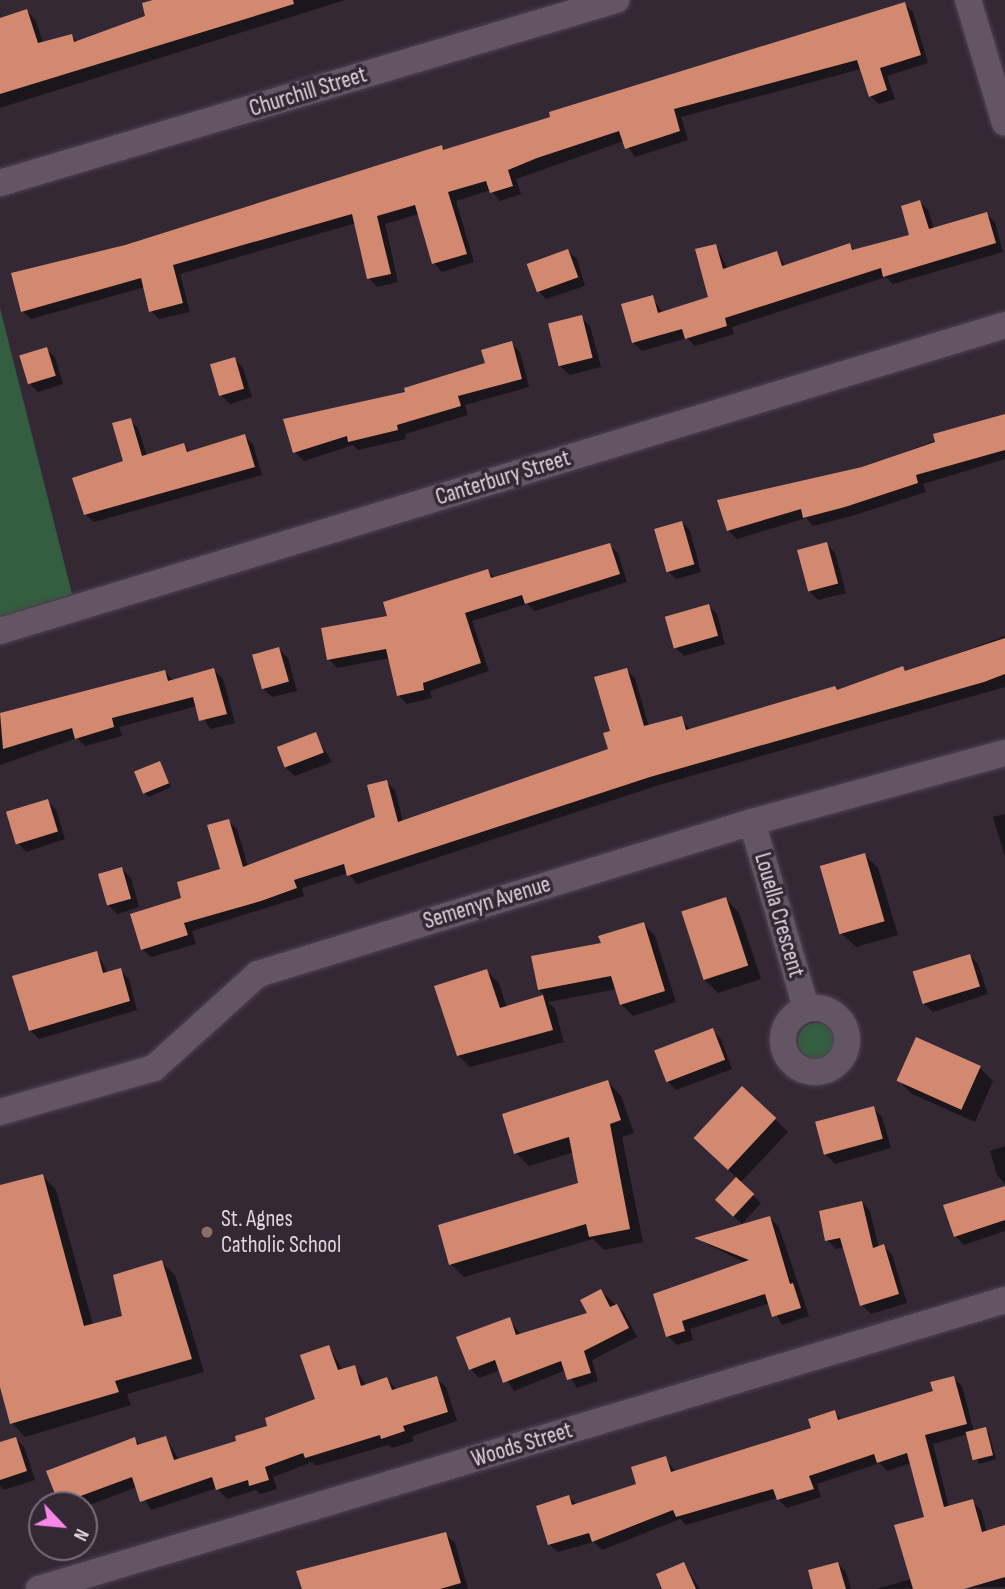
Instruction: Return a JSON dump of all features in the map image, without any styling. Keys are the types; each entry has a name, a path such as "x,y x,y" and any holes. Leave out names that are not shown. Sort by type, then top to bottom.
{"street":[{"name":"Churchill Street","path":"0,183 617,0"},
{"path":"968,0 1005,123"},
{"name":"Canterbury Street","path":"0,631 1005,325"},
{"name":"Semenyn Avenue","path":"0,1112 154,1069 258,974 752,821 1005,753"},
{"name":"Louella Crescent","path":"752,821 806,1008"},
{"name":"Woods Street","path":"39,1589 1005,1300"}],"green space":[{"path":"0,308 72,594 0,617"},
{"path":"816,1023 829,1028 834,1041 829,1054 816,1059 803,1054 798,1041 803,1028"}],"building":[{"path":"153,0 293,0 294,4 0,94 0,18 27,9 38,43 72,34 74,42 145,16 142,3"},
{"path":"905,2 921,55 880,68 887,90 869,97 857,60 674,109 680,131 625,149 619,131 537,158 508,170 513,186 490,193 486,181 448,192 467,254 432,264 415,205 377,216 391,274 367,279 352,214 173,265 183,303 149,312 141,278 21,312 11,273 125,245 442,145 443,150 550,117 549,112"},
{"path":"920,200 929,229 987,212 996,243 883,277 881,268 725,318 727,326 685,339 682,329 632,343 621,304 653,295 658,313 708,297 695,249 716,244 723,269 777,251 782,266 850,243 852,250 909,235 901,206"},
{"path":"568,249 578,277 537,292 527,264"},
{"path":"582,315 593,358 559,366 548,323"},
{"path":"512,341 522,379 458,396 461,406 397,425 398,430 348,442 347,436 293,453 283,419 405,392 404,388 485,363 481,350"},
{"path":"47,347 56,376 28,384 19,355"},
{"path":"235,357 244,389 219,396 210,364"},
{"path":"1005,414 1005,450 916,475 918,483 845,507 803,518 801,509 727,531 717,500 862,467 935,442 933,434"},
{"path":"131,418 142,456 184,443 187,452 245,434 255,467 84,515 72,478 123,461 112,423"},
{"path":"682,521 694,564 667,572 654,529"},
{"path":"827,542 838,584 808,592 797,550"},
{"path":"610,543 620,574 525,604 522,595 465,613 481,663 423,683 424,690 397,696 386,649 327,660 321,628 387,616 383,602 488,569 491,578"},
{"path":"709,604 718,636 674,648 665,617"},
{"path":"1005,638 1005,674 984,682 650,777 347,876 344,864 294,880 297,888 184,923 188,935 141,950 130,914 181,898 177,882 220,869 207,825 229,819 243,867 375,817 367,785 387,780 398,822 608,749 603,733 610,731 594,677 627,668 644,726 682,716 686,730 835,686 837,690 903,666 905,671"},
{"path":"279,647 289,682 262,689 252,655"},
{"path":"214,668 227,714 199,721 193,697 112,718 114,727 75,739 72,728 3,749 0,713 165,670 168,681"},
{"path":"316,732 324,753 285,768 277,747"},
{"path":"160,761 169,783 143,794 134,771"},
{"path":"48,799 58,832 16,844 6,812"},
{"path":"865,853 885,921 839,934 820,866"},
{"path":"122,867 131,899 107,906 98,874"},
{"path":"726,897 748,965 704,980 681,912"},
{"path":"644,922 665,991 620,1005 611,976 538,990 531,956 601,943 598,936"},
{"path":"97,951 103,973 121,968 130,1001 29,1031 12,976"},
{"path":"970,954 980,987 923,1004 913,972"},
{"path":"487,969 500,1008 543,995 553,1030 457,1056 434,986"},
{"path":"713,1028 725,1060 666,1082 654,1051"},
{"path":"916,1037 981,1066 961,1110 896,1081"},
{"path":"608,1080 621,1120 610,1124 630,1229 589,1237 586,1224 449,1265 438,1225 578,1183 569,1137 514,1154 502,1114"},
{"path":"742,1086 776,1118 728,1170 694,1138"},
{"path":"874,1106 883,1139 824,1155 815,1122"},
{"path":"43,1174 84,1326 122,1316 113,1275 162,1260 192,1359 115,1381 119,1392 10,1424 0,1387 0,1185"},
{"path":"736,1177 754,1194 733,1217 715,1200"},
{"path":"1005,1186 1005,1220 954,1237 943,1205"},
{"path":"862,1201 873,1248 884,1244 899,1294 860,1306 840,1238 825,1241 819,1211"},
{"path":"770,1216 790,1284 793,1283 801,1308 772,1317 765,1294 682,1321 685,1331 666,1337 653,1294 749,1260 694,1238"},
{"path":"601,1289 610,1307 617,1304 629,1328 584,1351 591,1373 567,1380 561,1361 503,1383 495,1360 469,1370 456,1337 510,1317 516,1335 587,1313 580,1300"},
{"path":"329,1345 338,1370 355,1365 361,1386 387,1377 392,1390 437,1376 448,1412 403,1426 405,1431 381,1439 380,1435 305,1458 303,1453 265,1467 269,1480 249,1486 248,1480 216,1490 212,1477 140,1502 132,1477 94,1491 54,1491 46,1471 135,1437 137,1445 166,1436 174,1460 236,1441 235,1436 267,1426 265,1418 315,1399 300,1355"},
{"path":"954,1376 967,1424 925,1435 944,1507 973,1499 982,1532 1005,1525 1005,1577 964,1589 913,1589 894,1525 924,1517 907,1453 877,1463 874,1454 809,1476 814,1489 777,1500 773,1489 676,1517 673,1510 592,1542 589,1533 548,1545 536,1506 569,1495 572,1505 636,1484 631,1467 666,1456 671,1472 811,1428 808,1419 835,1410 838,1420 933,1391 930,1382"},
{"path":"986,1427 993,1455 973,1460 966,1432"},
{"path":"16,1437 27,1471 0,1480 0,1442"},
{"path":"446,1532 461,1583 440,1589 302,1589 296,1571"},
{"path":"684,1562 696,1589 662,1589 656,1574"},
{"path":"838,1562 846,1589 813,1589 808,1570"}],"place":[{"name":"St. Agnes Catholic School","path":"207,1232"}]}
